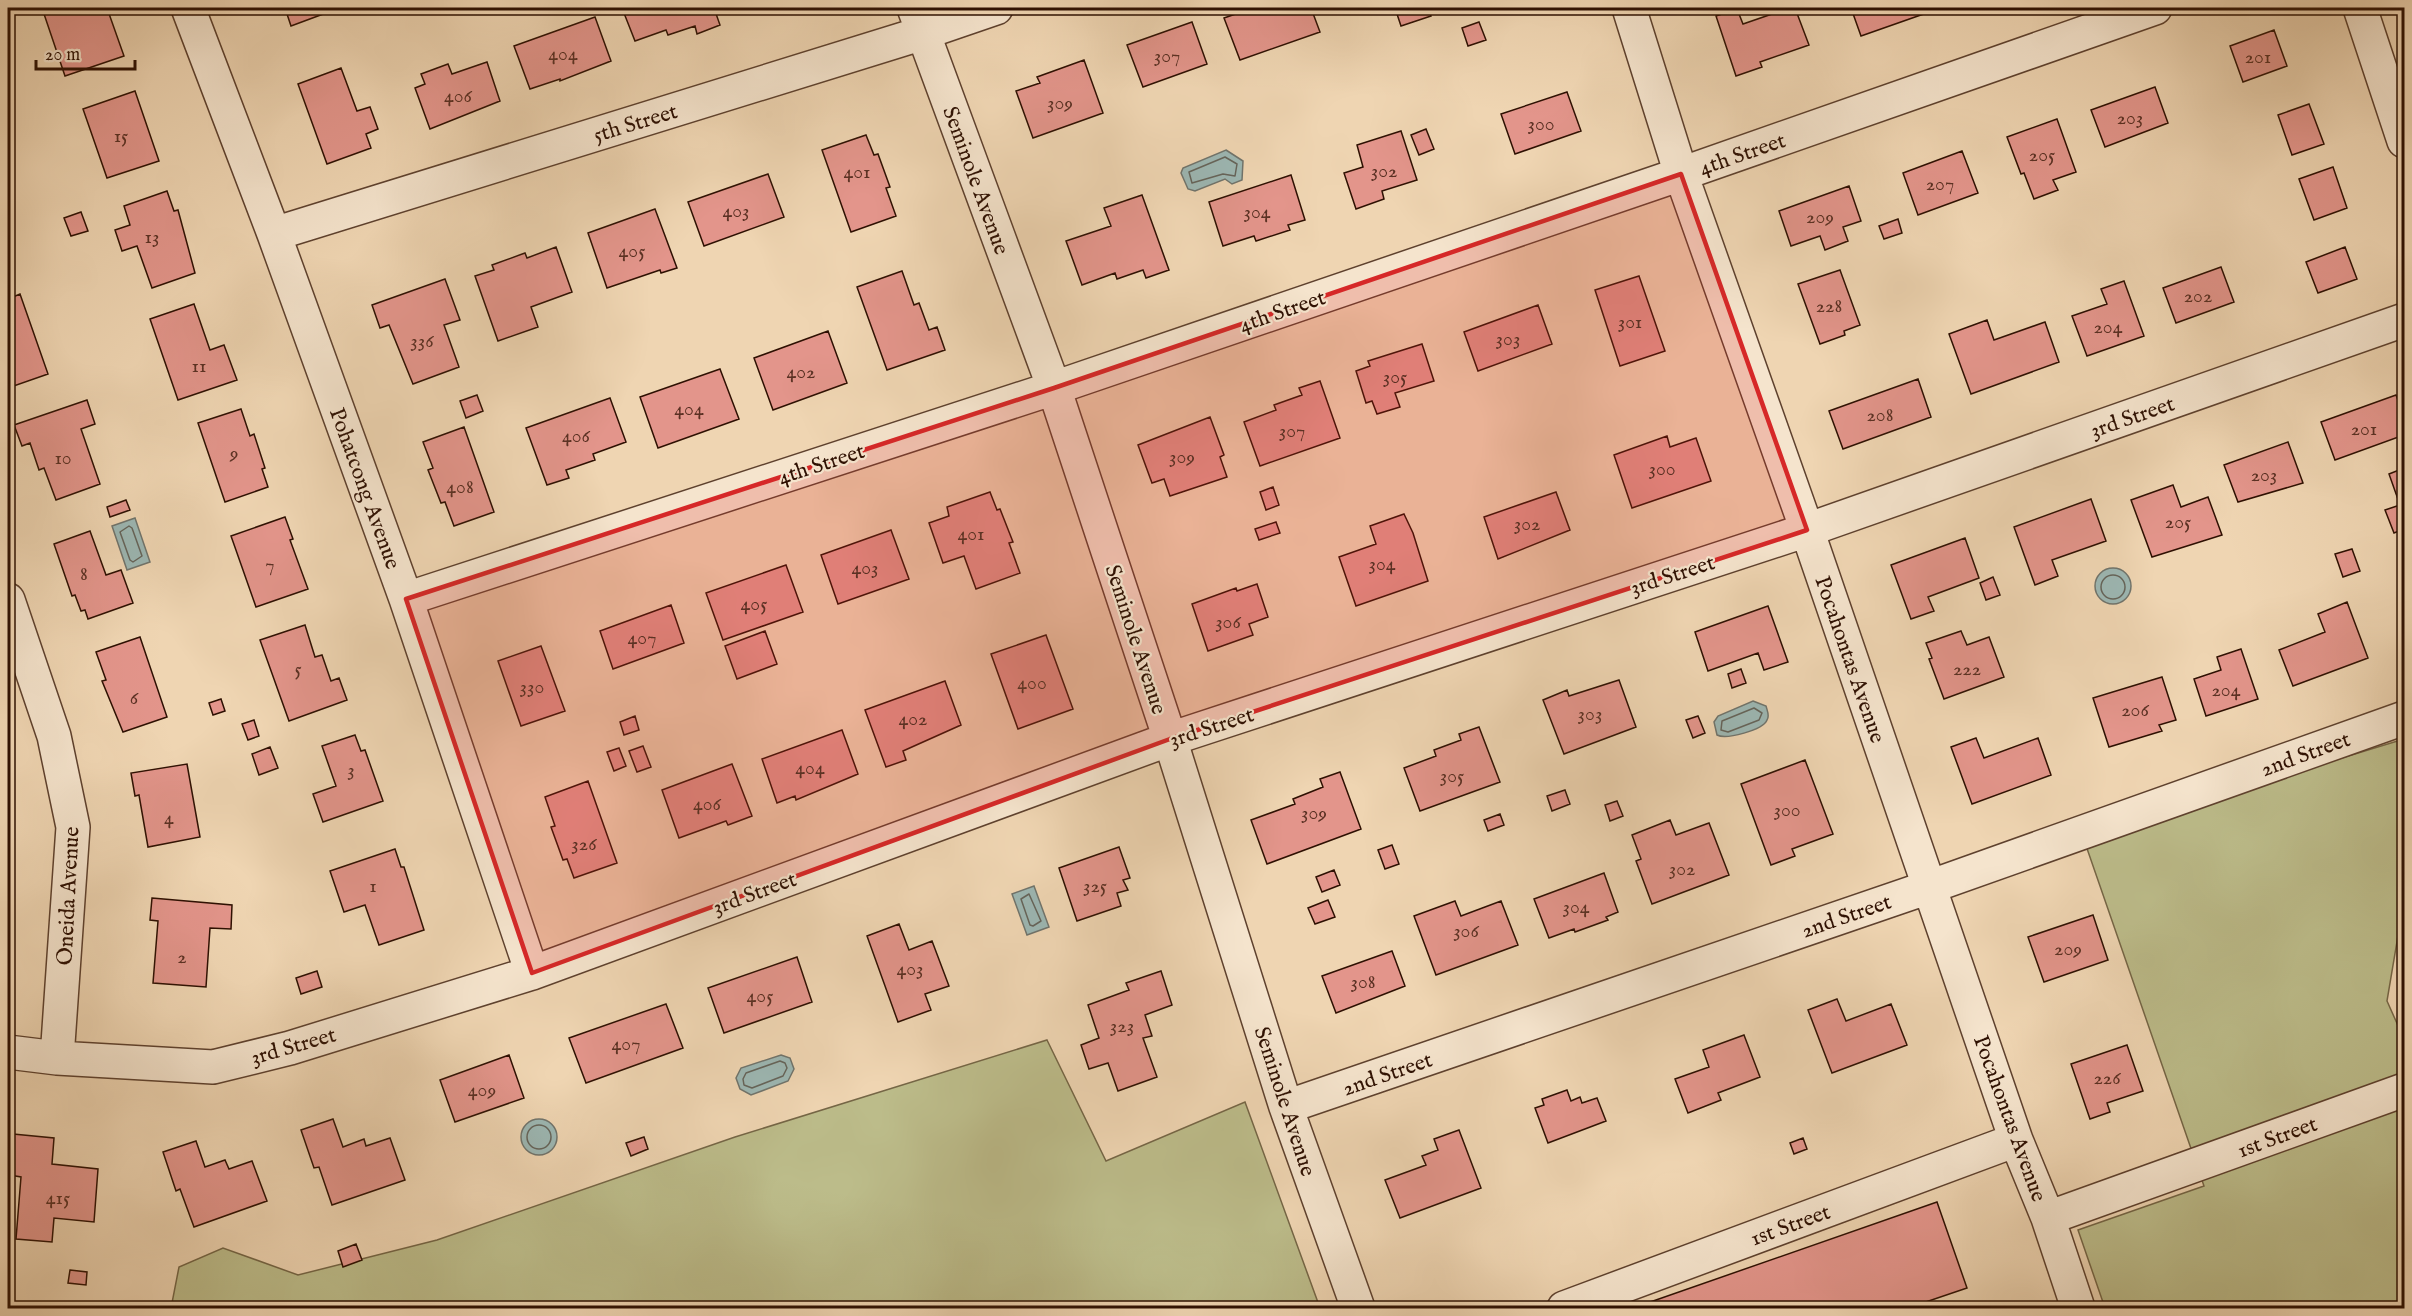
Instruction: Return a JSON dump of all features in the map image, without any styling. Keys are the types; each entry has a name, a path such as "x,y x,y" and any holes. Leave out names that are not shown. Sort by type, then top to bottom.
{"street":[{"name":"Pohatcong Avenue","path":"188,8 274,234 406,599 532,973"},
{"name":"5th Street","path":"274,234 918,20 996,8"},
{"name":"Pocahontas Avenue","path":"1629,8 1681,174 1807,530 2016,1140 2049,1218 2078,1308"},
{"name":"4th Street","path":"406,599 1054,388 1681,174 2155,8"},
{"path":"2360,8 2404,141"},
{"name":"Seminole Avenue","path":"918,20 1054,388 1170,739 1286,1107 1358,1308"},
{"name":"3rd Street","path":"8,1052 57,1058 213,1067 290,1048 532,973 1170,739 1807,530 2404,320"},
{"name":"Oneida Avenue","path":"8,600 54,736 73,827 57,1058"},
{"name":"2nd Street","path":"1286,1107 1929,887 2404,718"},
{"name":"1st Street","path":"2049,1218 2404,1090"},
{"name":"1st Street","path":"1564,1308 2016,1140"}],"highlighted area":[{"path":"1681,174 1807,530 1170,739 532,973 406,599 1054,388"}],"green space":[{"path":"2404,739 2404,900 2387,1001 2404,1039 2404,1308 2105,1308 2078,1230 2204,1186 2083,837"},
{"path":"1047,1040 1106,1161 1245,1102 1320,1308 171,1308 179,1267 223,1248 298,1275 437,1240 735,1137"}],"water":[{"path":"1226,150 1243,161 1242,180 1232,184 1225,179 1195,191 1188,189 1181,173 1183,168"},
{"path":"135,518 150,562 127,570 112,526"},
{"path":"2113,568 2126,573 2131,586 2126,599 2113,604 2100,599 2095,586 2100,573"},
{"path":"1753,701 1766,706 1768,717 1764,724 1736,735 1717,735 1714,722 1718,716"},
{"path":"1034,886 1049,927 1027,935 1012,894"},
{"path":"781,1055 790,1058 794,1069 788,1081 751,1095 740,1089 736,1078 741,1068"},
{"path":"539,1119 552,1124 557,1137 552,1150 539,1155 526,1150 521,1137 526,1124"}],"building":[{"path":"42,8 107,8 124,56 65,76"},
{"path":"285,8 333,8 334,10 291,26"},
{"path":"622,8 714,8 720,25 697,34 695,26 668,35 666,30 635,41"},
{"path":"1253,8 1311,8 1320,32 1240,60 1224,18"},
{"path":"1395,8 1428,8 1431,16 1401,26"},
{"path":"1769,8 1795,8 1809,45 1760,62 1762,67 1736,76 1716,16 1737,9 1743,24 1772,14"},
{"path":"1851,8 1934,8 1935,10 1861,36"},
{"path":"595,17 611,61 560,81 560,79 530,89 514,46"},
{"path":"1192,22 1207,64 1143,87 1127,45"},
{"path":"1479,22 1486,40 1468,46 1462,28"},
{"path":"2274,30 2287,66 2243,82 2230,46"},
{"path":"1084,60 1103,113 1033,138 1016,91 1040,83 1037,77"},
{"path":"487,62 500,101 430,129 415,88 425,84 421,74 448,64 452,74"},
{"path":"341,68 357,111 370,107 378,129 366,134 371,148 327,164 298,84"},
{"path":"2155,87 2168,123 2105,147 2091,110"},
{"path":"135,91 159,161 107,178 83,109"},
{"path":"1567,92 1581,131 1515,154 1501,114"},
{"path":"2309,104 2324,144 2292,155 2278,115"},
{"path":"2057,119 2076,172 2053,180 2058,190 2034,199 2024,173 2021,174 2007,137"},
{"path":"1426,129 1434,149 1419,155 1411,135"},
{"path":"1401,131 1417,180 1382,191 1384,199 1356,209 1344,173 1363,167 1357,145"},
{"path":"866,135 874,155 878,154 890,187 886,188 896,216 851,232 822,150"},
{"path":"1962,151 1978,193 1918,215 1903,173"},
{"path":"2333,167 2347,208 2314,220 2299,179"},
{"path":"768,174 784,217 704,246 688,202"},
{"path":"1291,175 1305,220 1288,225 1290,230 1256,241 1254,236 1223,246 1209,202"},
{"path":"1849,186 1861,221 1843,227 1848,241 1825,250 1820,236 1791,246 1779,211"},
{"path":"167,191 174,211 178,210 195,273 152,288 137,246 122,251 115,230 130,225 124,206"},
{"path":"1142,195 1169,270 1146,278 1143,270 1117,279 1115,273 1082,285 1066,241 1111,226 1104,208"},
{"path":"655,209 677,268 661,273 660,270 607,288 588,233"},
{"path":"81,212 88,231 71,236 64,218"},
{"path":"1898,219 1902,233 1884,239 1879,226"},
{"path":"556,247 572,292 531,307 538,327 498,341 475,276 494,270 492,265 525,253 527,258"},
{"path":"2345,247 2357,279 2318,293 2306,262"},
{"path":"2221,267 2234,302 2176,323 2163,288"},
{"path":"1840,270 1860,325 1844,331 1845,335 1820,344 1798,284"},
{"path":"902,271 914,305 919,303 929,330 937,327 945,350 887,370 857,287"},
{"path":"1639,276 1665,351 1620,366 1595,290"},
{"path":"445,279 460,320 444,325 459,367 413,384 389,325 380,328 372,305"},
{"path":"2124,281 2144,336 2087,356 2072,316 2107,304 2101,289"},
{"path":"20,294 48,374 8,388 8,299"},
{"path":"194,304 210,350 224,345 237,380 178,400 150,319"},
{"path":"1538,305 1552,344 1478,371 1464,332"},
{"path":"1987,320 1994,340 2045,322 2059,362 1971,394 1949,334"},
{"path":"828,331 847,383 773,410 754,358"},
{"path":"1422,344 1434,381 1395,393 1400,407 1377,414 1372,401 1366,403 1356,371 1370,366 1368,361"},
{"path":"720,369 739,419 658,448 640,397"},
{"path":"1918,379 1931,417 1843,449 1829,411"},
{"path":"1320,381 1340,438 1260,466 1244,422 1276,410 1274,405 1302,395 1299,388"},
{"path":"477,395 483,411 466,418 460,401"},
{"path":"2396,395 2404,417 2404,435 2335,460 2321,422"},
{"path":"610,398 626,442 593,454 595,460 566,470 569,478 547,485 526,428"},
{"path":"87,400 95,424 81,429 100,484 56,500 44,468 39,470 30,443 22,446 14,425"},
{"path":"241,409 250,436 254,434 265,468 262,469 268,487 225,502 198,423"},
{"path":"1210,417 1224,455 1220,457 1227,477 1170,496 1164,479 1152,483 1138,445"},
{"path":"464,427 494,512 454,526 445,502 441,503 428,470 433,468 423,442"},
{"path":"1667,436 1670,447 1696,438 1711,481 1632,508 1614,455"},
{"path":"2288,442 2303,483 2238,502 2224,465"},
{"path":"2404,468 2404,529 2394,533 2385,510 2400,505 2389,474"},
{"path":"2173,485 2181,507 2208,497 2222,535 2152,557 2131,500"},
{"path":"1273,487 1279,505 1266,510 1260,492"},
{"path":"990,492 997,510 1000,509 1013,542 1009,543 1020,573 976,589 964,556 943,563 929,523 949,516 947,507"},
{"path":"1556,492 1570,530 1498,559 1484,517"},
{"path":"2091,499 2106,541 2052,560 2058,576 2035,585 2014,527"},
{"path":"126,500 130,510 110,517 107,507"},
{"path":"1404,514 1413,533 1428,581 1356,606 1339,557 1376,544 1370,526"},
{"path":"285,517 293,539 290,540 308,589 256,607 231,536"},
{"path":"1276,522 1280,533 1259,540 1255,529"},
{"path":"891,530 909,579 838,604 821,555"},
{"path":"90,531 106,575 121,570 133,603 88,619 85,610 81,611 75,595 72,596 54,544"},
{"path":"1965,538 1979,578 1928,597 1934,611 1911,619 1891,565"},
{"path":"2352,549 2360,571 2343,577 2335,554"},
{"path":"786,565 803,612 723,640 706,593"},
{"path":"1993,577 2000,595 1986,600 1980,583"},
{"path":"1257,584 1268,617 1249,624 1253,635 1208,651 1192,604 1236,588 1237,591"},
{"path":"2347,602 2368,658 2293,686 2279,650 2325,632 2318,614"},
{"path":"671,605 684,643 613,669 600,631"},
{"path":"1768,606 1788,662 1764,670 1758,653 1708,671 1695,632"},
{"path":"305,625 315,657 322,655 331,681 339,678 347,700 289,721 260,640"},
{"path":"765,631 777,664 737,679 725,646"},
{"path":"1961,631 1967,645 1989,637 2004,677 1944,699 1929,659 1932,658 1926,643"},
{"path":"1046,635 1073,709 1018,729 991,654"},
{"path":"140,637 167,717 123,732 102,681 106,680 96,652"},
{"path":"541,646 565,711 521,726 498,661"},
{"path":"2241,649 2258,699 2206,716 2194,679 2221,670 2217,657"},
{"path":"1741,669 1746,683 1732,688 1728,674"},
{"path":"2162,677 2176,720 2159,725 2162,731 2109,747 2093,698"},
{"path":"1619,680 1636,727 1564,754 1543,700 1567,690 1569,696"},
{"path":"945,681 961,725 903,751 906,760 886,767 865,710"},
{"path":"221,699 225,711 213,715 209,703"},
{"path":"635,716 639,730 624,735 620,722"},
{"path":"1698,716 1705,733 1693,738 1686,720"},
{"path":"254,720 259,736 248,740 242,724"},
{"path":"1479,727 1500,782 1420,811 1404,768 1436,756 1434,750 1461,740 1459,734"},
{"path":"842,730 858,774 796,800 795,796 777,803 762,759"},
{"path":"355,735 361,751 365,750 383,801 323,822 313,794 336,786 322,746"},
{"path":"1976,738 1984,758 2038,738 2051,775 1972,804 1951,747"},
{"path":"643,746 651,767 637,772 629,751"},
{"path":"270,747 278,768 259,775 252,754"},
{"path":"619,748 626,766 614,771 607,752"},
{"path":"1805,760 1833,834 1792,849 1795,856 1771,865 1741,784"},
{"path":"187,764 200,837 148,847 139,795 135,796 131,773"},
{"path":"732,764 752,816 728,825 726,821 679,838 662,790"},
{"path":"1340,772 1361,829 1267,864 1251,820 1295,804 1293,799 1323,787 1320,779"},
{"path":"588,781 617,863 574,878 567,859 563,860 551,827 555,826 545,797"},
{"path":"1565,790 1570,804 1552,811 1547,796"},
{"path":"1617,801 1623,816 1610,821 1605,805"},
{"path":"1500,814 1504,825 1488,831 1484,820"},
{"path":"1670,820 1676,835 1709,823 1729,875 1652,904 1636,861 1641,859 1632,835"},
{"path":"1392,845 1399,864 1385,869 1378,850"},
{"path":"1119,847 1130,878 1123,880 1128,890 1117,893 1121,906 1077,921 1059,868"},
{"path":"395,849 401,867 404,867 424,930 379,945 365,905 344,912 330,871"},
{"path":"1334,870 1340,885 1322,892 1316,877"},
{"path":"1604,873 1618,912 1606,917 1608,920 1575,932 1574,929 1549,938 1534,899"},
{"path":"152,898 232,905 231,929 210,928 206,987 153,983 158,921 150,920"},
{"path":"1328,900 1335,917 1315,924 1308,908"},
{"path":"1455,901 1461,916 1501,901 1518,945 1436,975 1414,916"},
{"path":"2093,915 2108,960 2044,982 2028,937"},
{"path":"899,924 909,950 932,941 949,986 925,994 931,1010 898,1022 867,936"},
{"path":"1392,951 1405,986 1336,1013 1322,976"},
{"path":"797,957 812,1002 724,1033 708,988"},
{"path":"317,971 322,987 301,994 296,978"},
{"path":"1161,971 1172,1005 1145,1015 1152,1036 1143,1038 1157,1077 1118,1091 1108,1063 1089,1069 1081,1045 1099,1038 1088,1005 1129,990 1126,983"},
{"path":"1837,999 1846,1021 1891,1004 1907,1045 1832,1073 1808,1010"},
{"path":"666,1004 683,1048 586,1083 569,1038"},
{"path":"1744,1035 1760,1077 1718,1093 1721,1100 1688,1113 1675,1079 1709,1067 1703,1050"},
{"path":"2127,1045 2143,1091 2107,1103 2110,1112 2090,1119 2071,1064"},
{"path":"509,1055 524,1098 455,1122 440,1080"},
{"path":"1567,1090 1571,1101 1580,1097 1582,1103 1597,1098 1606,1121 1548,1143 1535,1108 1544,1105 1542,1099"},
{"path":"333,1119 343,1147 364,1139 366,1146 390,1138 405,1180 332,1205 319,1167 314,1168 301,1130"},
{"path":"1459,1130 1481,1188 1400,1218 1385,1180 1426,1165 1422,1156 1438,1150 1434,1139"},
{"path":"13,1134 54,1138 52,1164 98,1169 94,1222 54,1218 52,1242 16,1239 21,1177 9,1175"},
{"path":"644,1137 648,1149 631,1156 626,1143"},
{"path":"1803,1138 1807,1149 1794,1154 1790,1143"},
{"path":"196,1141 205,1167 225,1160 229,1169 252,1161 267,1201 194,1227 180,1189 176,1191 163,1152"},
{"path":"1937,1202 1967,1288 1908,1308 1633,1308"},
{"path":"356,1244 362,1260 343,1267 338,1251"},
{"path":"70,1270 87,1272 86,1285 68,1283"}]}
